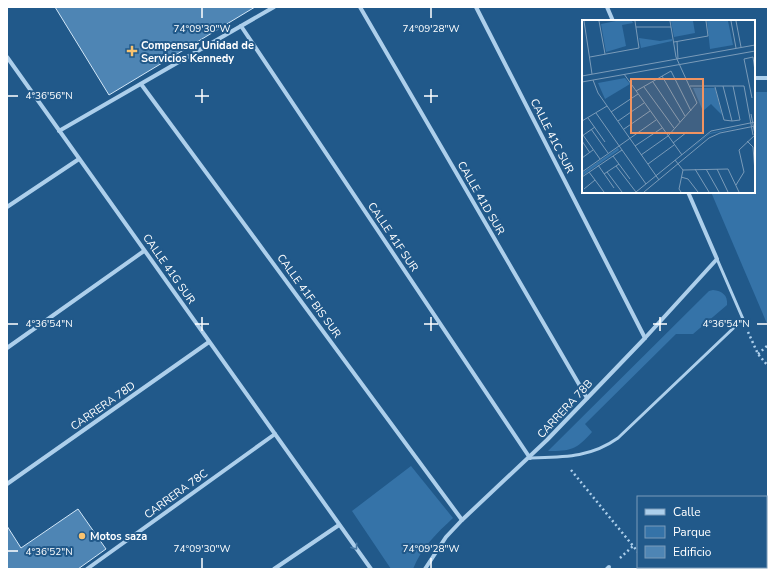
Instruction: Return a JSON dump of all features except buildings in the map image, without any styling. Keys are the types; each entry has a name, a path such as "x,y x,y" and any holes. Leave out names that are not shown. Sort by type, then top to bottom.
{"street":[{"path":"59,131 274,7"},
{"name":"CALLE 41D SUR","path":"360,7 587,398"},
{"name":"CALLE 41C SUR","path":"476,7 645,338"},
{"path":"607,7 613,20"},
{"name":"CALLE 41F SUR","path":"241,26 530,458"},
{"name":"CALLE 41G SUR","path":"7,58 371,569"},
{"path":"755,78 768,78"},
{"name":"CALLE 41F BIS SUR","path":"141,84 462,520"},
{"path":"7,207 79,159"},
{"path":"688,193 717,259"},
{"path":"7,348 144,250"},
{"name":"CARRERA 78B","path":"425,569 446,537 462,520 530,458 645,338 717,259"},
{"name":"CARRERA 78D","path":"7,484 210,342"},
{"name":"CARRERA 78C","path":"87,569 275,434"},
{"path":"274,569 339,525"}],"lane":[{"path":"530,458 585,454 604,448 618,438 743,319 717,259"}],"path":[{"path":"743,319 758,354 768,366"},
{"path":"758,354 768,345"},
{"path":"560,457 637,551"}],"green space":[{"path":"755,92 768,92 768,326 711,193 755,193"},
{"path":"713,290 724,294 727,305 693,334 676,334 585,424 592,432 582,443 568,450 548,451 709,291"},
{"path":"411,466 453,518 435,535 420,554 413,569 391,569 352,511"}],"place":[{"name":"Compensar Unidad de Servicios Kennedy","path":"132,51"},
{"name":"Motos saza","path":"82,536"}]}
